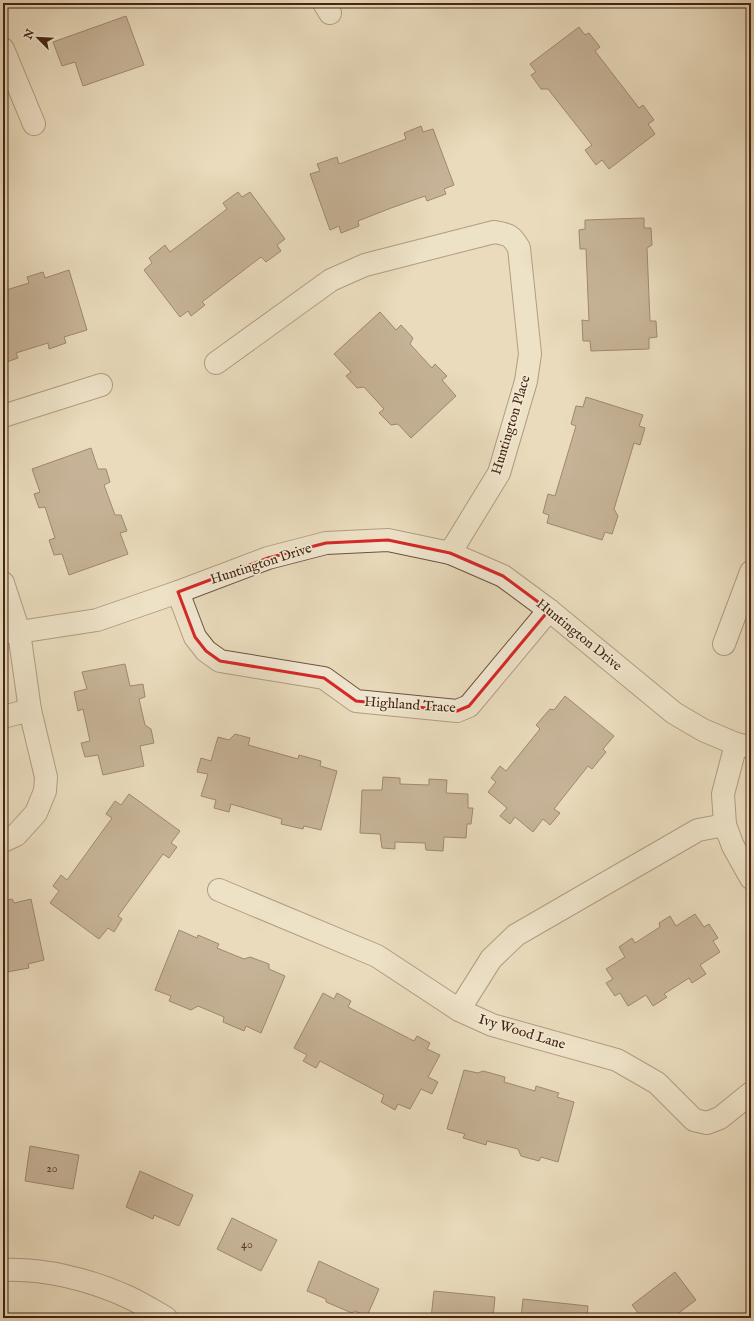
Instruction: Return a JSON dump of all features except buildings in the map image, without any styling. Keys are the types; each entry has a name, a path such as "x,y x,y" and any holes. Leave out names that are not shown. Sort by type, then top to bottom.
{"street":[{"path":"3,49 34,124"},
{"name":"Huntington Place","path":"216,363 331,280 365,265 494,232 507,234 514,239 519,248 530,354 526,381 498,473 450,553"},
{"path":"3,416 101,385"},
{"name":"Huntington Drive","path":"11,632 97,620 178,592 268,558 326,543 388,540 450,553 503,576 549,610 674,713 703,730 743,745"},
{"path":"724,644 751,572"},
{"path":"3,583 11,632 46,776 45,791 36,813 16,835 3,841"},
{"name":"Highland Trace","path":"178,592 195,637 206,651 220,661 324,678 356,701 457,711 469,706 549,610"},
{"path":"3,717 30,710"},
{"path":"743,745 723,794 724,825 733,846 751,878"},
{"path":"459,1010 491,959 516,935 698,830 724,825"},
{"name":"Ivy Wood Lane","path":"219,890 377,956 459,1010 492,1025 617,1060 657,1083 694,1120 707,1123 720,1118 751,1093"},
{"path":"3,1270 42,1272 73,1277 128,1297 166,1318"}],"highlighted area":[{"path":"388,540 450,553 503,576 549,610 469,706 457,711 356,701 324,678 220,661 206,651 195,637 178,592 268,558 326,543"}]}
